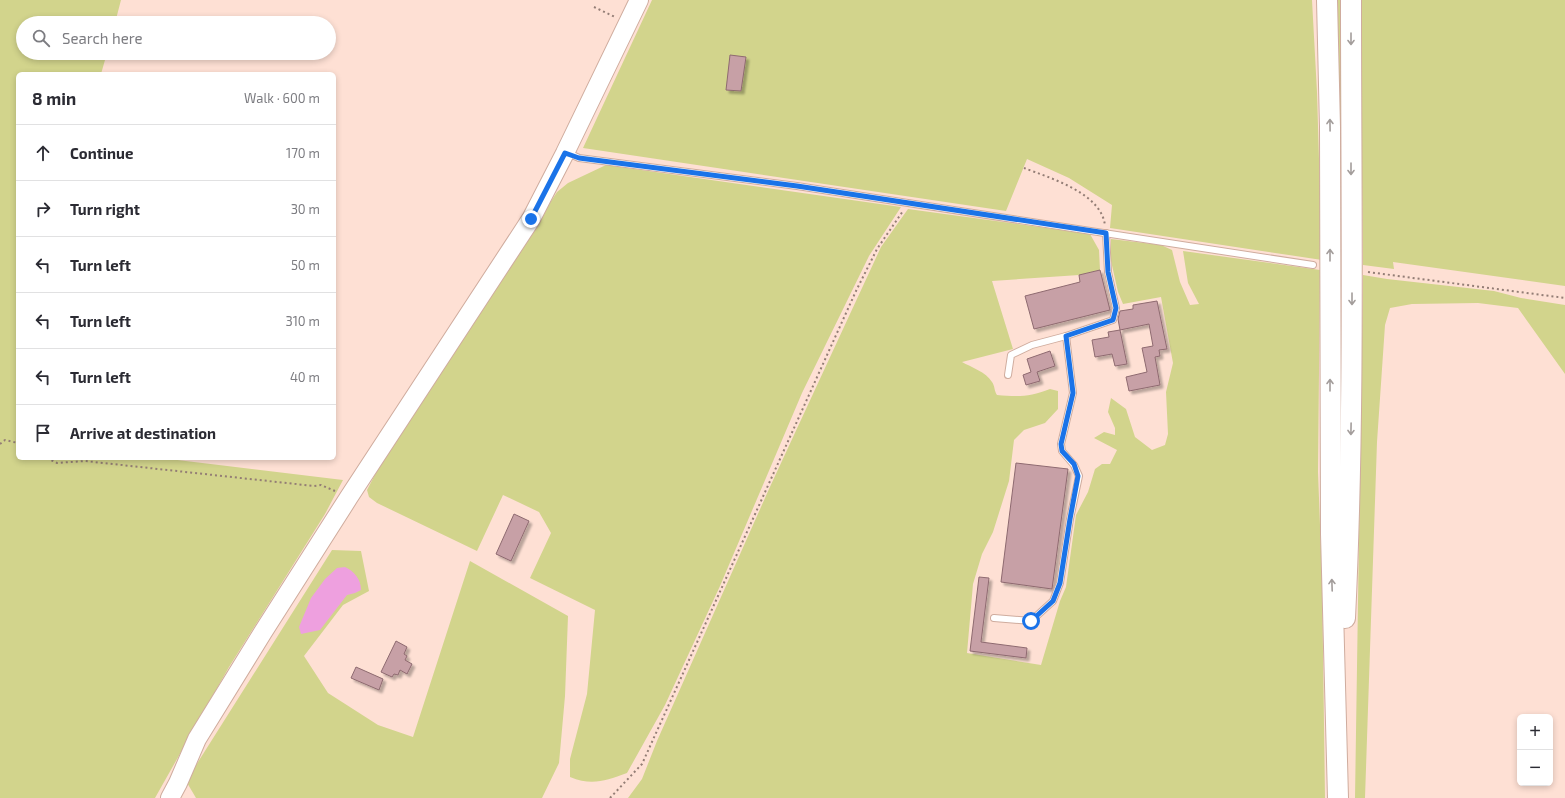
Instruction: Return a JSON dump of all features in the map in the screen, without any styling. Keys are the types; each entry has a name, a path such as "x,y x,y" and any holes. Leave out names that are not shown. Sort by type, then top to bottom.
{"main road":[{"path":"170,798 197,739 349,496 531,219 565,153 639,0"},
{"path":"1327,0 1330,135 1331,534 1338,798"},
{"path":"1338,778 1349,532 1352,330 1351,0"}],"lane":[{"path":"565,153 579,158 790,185 1314,265"},
{"path":"1008,376 1011,355 1032,345 1066,336 1113,320 1116,308 1108,272 1106,233"},
{"path":"994,618 1031,621 1053,601 1060,583 1078,476 1074,464 1062,451 1061,444 1073,393 1066,336"}],"path":[{"path":"594,7 616,17 626,25"},
{"path":"1024,168 1072,187 1096,205 1105,221 1106,233"},
{"path":"610,798 642,764 856,291 877,249 902,213 905,203"},
{"path":"1367,272 1565,298"},
{"path":"0,444 5,440 16,443"},
{"path":"50,460 57,464 85,461 314,486 321,485 329,490 349,496"}],"green space":[{"path":"0,0 121,0 117,16 16,16 16,60 105,60 102,72 16,72 16,460 178,460 343,480 325,514 229,667 155,798 0,798"},
{"path":"652,0 1312,0 1317,92 1322,260 1110,228 1112,205 1069,178 1027,159 1006,211 583,148"},
{"path":"1333,0 1343,0 1345,342 1339,342"},
{"path":"1360,0 1565,0 1565,286 1393,262 1394,269 1363,265"},
{"path":"606,165 901,207 869,256 802,393 720,586 665,705 627,773 605,780 592,782 570,777 570,759 587,694 595,610 530,578 551,533 539,512 503,495 477,551 377,503 369,497 367,490 380,465 557,192 568,183"},
{"path":"908,209 1090,234 1099,250 1100,270 1079,275 992,281 1013,349 962,362 989,378 997,395 1024,396 1050,389 1058,391 1058,409 1045,423 1024,430 1014,440 1009,481 993,532 982,554 973,584 967,653 1041,665 1060,601 1066,587 1076,515 1088,492 1095,469 1102,464 1110,464 1117,450 1094,438 1104,432 1115,435 1115,428 1108,412 1111,398 1126,409 1135,437 1152,450 1165,445 1168,434 1166,392 1173,363 1161,297 1123,304 1118,292 1111,261 1111,239 1161,245 1172,250 1180,282 1190,305 1199,304 1188,283 1183,251 1320,270 1318,472 1322,578 1325,798 628,798 642,779 657,741 769,489 881,247"},
{"path":"1363,275 1494,291 1521,298 1565,305 1565,374 1518,308 1478,303 1412,304 1390,308 1385,325 1377,442 1365,798 1355,798"},
{"path":"332,550 361,551 369,591 343,605 304,656 328,693 378,725 413,737 470,561 568,616 565,696 559,763 542,798 196,798 186,781"}],"shaded area":[{"path":"345,567 356,576 360,582 361,590 347,595 320,630 301,634 299,627 311,598 325,579 337,568"}],"building":[{"path":"730,55 746,57 741,91 726,90"},
{"path":"1100,270 1110,310 1034,329 1025,296 1080,282 1079,275"},
{"path":"1157,301 1167,349 1159,350 1160,356 1155,357 1160,385 1129,391 1126,377 1147,372 1142,348 1153,346 1149,324 1120,330 1118,319 1120,311 1133,309 1133,305"},
{"path":"1120,330 1127,364 1115,366 1112,354 1095,357 1092,340 1109,337 1108,332"},
{"path":"1050,351 1055,366 1037,372 1040,381 1026,385 1023,375 1031,372 1027,359"},
{"path":"1016,463 1068,469 1052,589 1001,582"},
{"path":"514,514 529,521 511,561 496,554"},
{"path":"979,577 989,578 981,642 1027,648 1026,658 970,651"},
{"path":"396,641 407,647 404,654 407,656 405,660 412,664 407,674 400,670 398,675 394,674 392,677 381,672"},
{"path":"356,667 383,679 379,690 351,678"}],"route":[{"path":"531,219 565,153 579,158 797,186 1106,233 1108,272 1116,308 1113,320 1066,336 1073,393 1061,444 1062,451 1074,464 1078,476 1060,583 1053,601 1031,621"}]}
